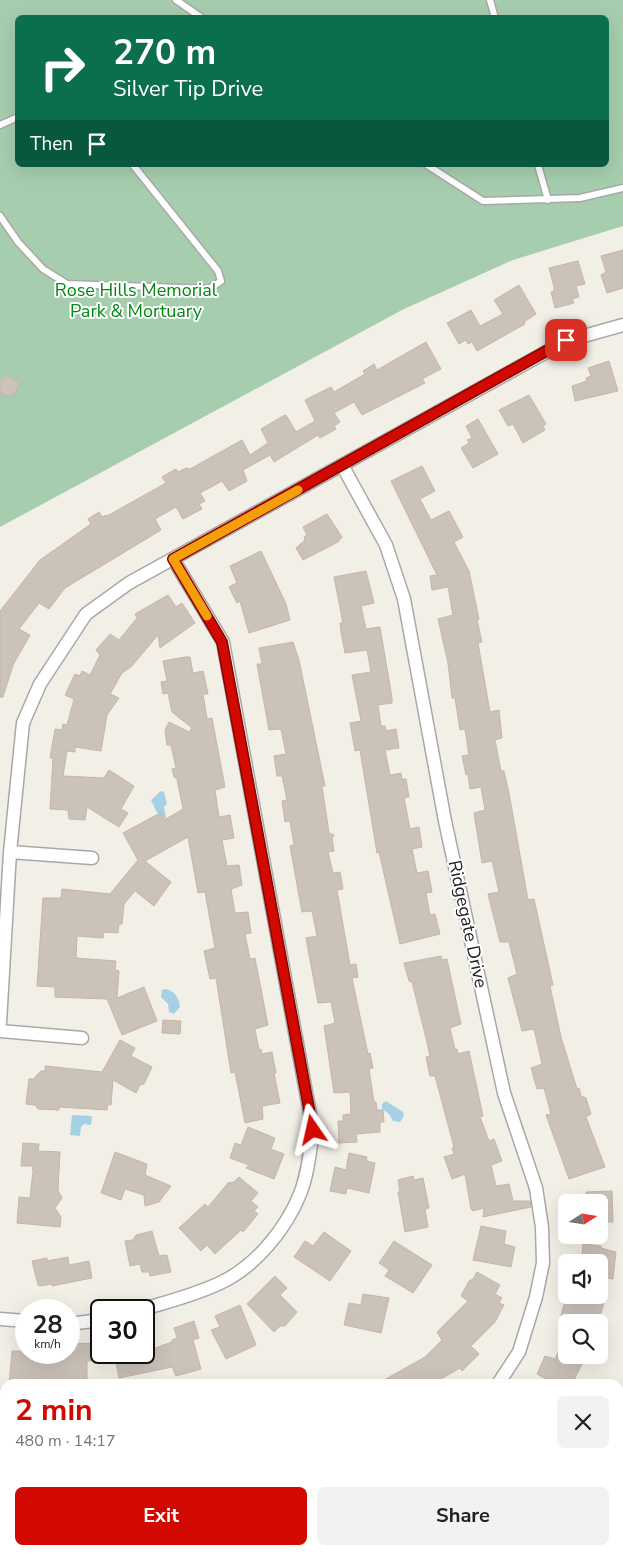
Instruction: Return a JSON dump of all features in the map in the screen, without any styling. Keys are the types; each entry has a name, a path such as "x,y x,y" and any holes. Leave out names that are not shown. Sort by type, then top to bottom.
{"street":[{"path":"0,1023 10,852 23,723 40,684 86,614 129,583 566,340 623,325"},
{"name":"Ridgegate Drive","path":"342,465 386,545 404,599 445,821 504,1093 536,1188 542,1227 543,1263 536,1297 519,1352 501,1379"},
{"path":"155,1305 222,1282 247,1266 280,1229 300,1194 308,1164 313,1130 222,642 173,559"},
{"path":"10,852 92,858"},
{"path":"0,1031 82,1038"},
{"path":"0,1319 15,1320"}],"lane":[{"path":"176,0 198,15"},
{"path":"490,0 494,15"},
{"path":"0,125 15,118"},
{"path":"0,216 18,242 43,269 67,284 209,289 221,281 218,271 134,167"},
{"path":"430,167 483,201 580,198 623,188"},
{"path":"539,167 548,200"}],"green space":[{"name":"Rose Hills Memorial Park & Mortuary","path":"0,0 623,0 623,226 513,260 402,310 0,527"}],"water":[{"path":"161,791 164,792 167,804 164,807 166,817 164,819 160,813 157,813 151,800"},
{"path":"166,989 174,993 179,1001 180,1007 174,1014 169,1012 168,1004 161,997 162,990"},
{"path":"386,1101 403,1112 404,1116 400,1122 393,1121 389,1114 382,1109 382,1104"},
{"path":"72,1115 92,1116 91,1125 84,1124 81,1127 80,1136 70,1135"}],"building":[{"path":"623,250 623,288 607,293 601,275 606,272 601,256"},
{"path":"578,261 585,284 576,286 579,297 572,299 574,303 555,308 551,292 554,291 554,287 549,268"},
{"path":"519,285 536,314 524,322 525,324 477,351 472,342 468,344 466,340 459,344 447,323 471,310 480,326 503,314 494,300"},
{"path":"426,342 441,369 422,379 425,383 362,415 354,402 334,413 340,422 334,426 336,429 320,438 318,435 274,462 270,455 243,470 247,481 229,491 222,481 200,493 205,501 199,504 202,509 183,519 176,507 155,519 161,530 65,588 49,609 39,603 19,629 30,635 13,665 3,697 0,697 0,611 40,560 91,524 88,519 99,512 102,517 107,516 166,483 162,477 176,469 178,472 186,468 190,469 242,440 250,455 268,443 261,429 283,416 286,415 296,432 315,421 305,400 331,387 334,392 365,374 363,371 374,364 377,370"},
{"path":"609,361 618,391 575,401 572,386 587,381 586,378 591,376 588,368"},
{"path":"8,376 20,382 15,394 7,396 0,392 0,380"},
{"path":"529,395 546,424 543,426 545,430 523,443 513,424 508,426 499,410"},
{"path":"478,419 498,454 473,468 461,448 469,443 467,440 472,438 466,426"},
{"path":"422,466 435,491 420,499 431,520 449,511 463,537 454,542 469,571 479,619 477,620 482,642 478,643 490,712 499,710 502,738 495,740 501,771 504,771 509,793 528,900 534,899 553,985 550,986 561,1037 577,1089 579,1088 581,1096 586,1098 591,1114 586,1117 605,1167 569,1179 546,1115 551,1114 544,1088 537,1089 531,1068 542,1064 534,1029 522,1031 508,978 517,974 509,942 500,942 488,894 499,892 492,861 482,863 474,813 485,810 481,787 470,789 468,774 466,775 462,756 469,755 465,729 460,730 455,698 452,698 448,663 438,619 453,615 448,587 432,590 430,576 437,575 391,481"},
{"path":"327,514 342,537 338,542 303,560 296,548 305,540 304,537 307,535 303,527"},
{"path":"261,551 286,604 290,620 249,633 240,601 237,603 229,587 237,583 230,566"},
{"path":"366,571 374,603 361,606 366,629 380,627 392,698 392,703 378,705 381,726 385,726 386,731 396,729 399,748 385,750 390,775 401,773 402,779 406,779 409,797 404,798 410,829 419,827 422,847 412,849 417,873 428,871 432,892 426,893 430,915 435,914 440,934 400,944 379,852 377,853 360,750 355,751 350,723 361,721 352,675 371,672 367,650 345,653 340,623 343,623 334,577"},
{"path":"168,595 176,607 182,603 195,623 160,648 158,635 131,667 122,673 110,694 119,698 107,715 101,751 75,747 75,752 67,751 63,776 104,778 109,770 134,786 121,809 128,813 119,827 87,807 85,820 69,819 68,810 50,809 53,758 50,758 55,729 62,730 63,724 67,725 74,699 65,695 75,674 80,676 82,671 90,675 100,655 96,650 110,634 119,640 137,618 135,614"},
{"path":"293,642 299,660 325,786 322,786 329,833 334,835 332,839 334,851 328,852 333,873 340,872 343,889 337,890 350,965 356,964 358,977 352,978 368,1054 370,1053 373,1068 369,1069 374,1102 376,1102 377,1110 383,1110 384,1122 380,1122 380,1132 356,1134 357,1142 339,1143 338,1121 343,1121 343,1115 351,1114 350,1092 334,1093 324,1026 335,1023 331,1002 318,1003 306,938 317,936 312,911 302,912 290,846 294,845 290,821 285,822 282,801 287,800 282,776 277,776 274,756 286,754 281,729 269,730 257,664 262,664 259,648"},
{"path":"190,657 193,673 203,671 208,694 203,694 207,719 212,718 225,787 215,790 219,817 230,815 234,838 222,840 227,866 239,865 242,885 231,889 235,913 248,912 251,933 245,934 250,959 255,958 268,1025 255,1029 259,1050 261,1049 262,1054 272,1052 280,1103 262,1106 263,1119 245,1123 235,1072 231,1073 216,978 210,979 204,951 215,948 205,892 198,893 188,837 145,861 171,882 154,906 135,891 124,904 122,924 119,924 118,933 104,932 103,938 77,936 76,958 116,961 115,970 119,971 117,998 144,987 157,1021 122,1035 107,999 55,997 55,987 37,986 43,898 61,898 62,889 110,894 138,860 123,833 160,813 164,820 183,809 177,779 174,777 172,769 176,768 171,745 167,745 165,730 169,722 189,732 192,728 172,712 168,693 163,694 161,682 167,681 163,661"},
{"path":"441,956 442,960 447,959 461,1024 450,1028 455,1050 457,1049 458,1054 469,1051 483,1116 480,1117 489,1141 494,1139 502,1161 491,1165 496,1186 509,1184 513,1201 530,1201 531,1207 483,1217 484,1208 473,1211 471,1209 465,1174 452,1179 444,1157 454,1154 452,1148 454,1147 435,1076 430,1076 426,1057 430,1056 425,1034 412,982 409,981 404,963"},
{"path":"163,1020 181,1021 180,1034 162,1033"},
{"path":"120,1040 135,1048 131,1056 152,1067 144,1084 140,1085 136,1093 113,1080 111,1105 108,1104 107,1110 59,1107 59,1110 38,1109 35,1105 26,1104 29,1079 33,1079 41,1071 45,1071 45,1066 102,1072"},
{"path":"248,1127 275,1138 271,1149 284,1154 274,1179 246,1168 249,1165 230,1158 235,1143 241,1145"},
{"path":"23,1143 39,1144 38,1151 60,1152 58,1190 62,1198 55,1208 61,1217 60,1227 17,1223 19,1197 30,1198 33,1171 32,1166 21,1166"},
{"path":"115,1152 147,1164 145,1175 171,1186 159,1202 145,1206 144,1195 125,1189 121,1200 101,1193"},
{"path":"349,1153 367,1157 366,1161 375,1163 369,1193 347,1188 346,1194 330,1191 335,1167 346,1170"},
{"path":"413,1176 414,1180 423,1178 429,1208 425,1209 428,1227 405,1232 398,1192 400,1192 398,1180"},
{"path":"239,1177 258,1193 251,1201 258,1207 254,1211 258,1214 243,1232 241,1230 215,1254 207,1245 201,1251 179,1228 205,1204 208,1207 228,1183 234,1182"},
{"path":"612,1191 613,1222 608,1222 608,1194 586,1194 586,1192"},
{"path":"481,1226 506,1231 504,1244 515,1247 511,1267 473,1260"},
{"path":"152,1231 159,1256 167,1255 171,1272 150,1276 149,1272 142,1272 140,1264 130,1266 125,1241 133,1240 136,1235"},
{"path":"324,1232 351,1251 330,1281 294,1257 305,1241 313,1246"},
{"path":"394,1241 432,1265 413,1293 385,1276 389,1270 379,1263"},
{"path":"583,1244 601,1246 601,1248 616,1252 613,1279 608,1278 608,1254 582,1254"},
{"path":"68,1257 69,1265 89,1261 92,1278 52,1286 52,1284 38,1285 32,1261 47,1258 47,1261"},
{"path":"477,1272 500,1285 495,1294 502,1298 499,1303 504,1305 495,1322 471,1346 479,1354 462,1371 460,1368 441,1379 386,1379 425,1357 442,1340 437,1332 468,1301 461,1296 469,1281 473,1279"},
{"path":"275,1276 287,1288 280,1295 297,1312 285,1326 280,1326 274,1332 247,1304"},
{"path":"363,1294 389,1298 381,1333 344,1325 349,1303 361,1305"},
{"path":"564,1304 604,1304 601,1314 561,1314"},
{"path":"240,1305 256,1345 226,1359 211,1330 220,1327 215,1316"},
{"path":"194,1321 199,1338 193,1340 201,1369 176,1376 172,1367 119,1378 116,1364 155,1364 155,1348 172,1342 172,1340 177,1338 174,1328"},
{"path":"90,1343 90,1361 87,1361 87,1379 9,1379 12,1351 15,1351 15,1364 80,1364 80,1344"},
{"path":"558,1353 558,1364 582,1364 574,1379 546,1379 537,1374 545,1356 555,1359"}],"slow traffic":[{"path":"207,616 173,559 298,490"}],"route":[{"path":"313,1130 222,642 173,559 566,340"}]}
